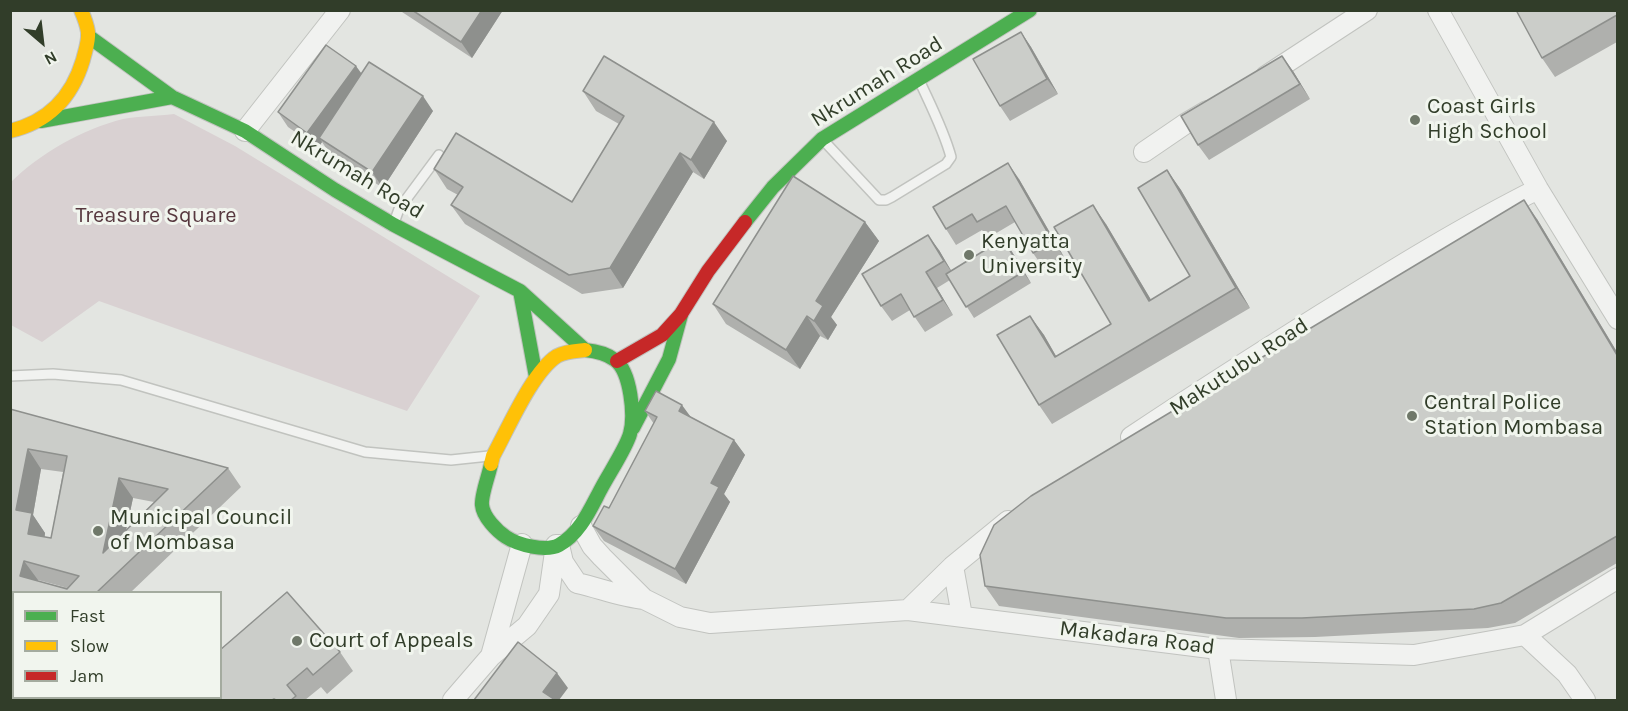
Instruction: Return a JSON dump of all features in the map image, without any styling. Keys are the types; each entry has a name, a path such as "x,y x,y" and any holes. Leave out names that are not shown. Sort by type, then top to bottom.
{"street":[{"path":"81,10 88,31"},
{"path":"41,121 66,99 81,71 88,31 96,10"},
{"path":"245,132 340,10"},
{"name":"Nkrumah Road","path":"617,361 662,335 681,314 708,271 773,187 822,139 1030,10"},
{"path":"1250,86 1367,10"},
{"path":"1438,10 1538,189 1617,319"},
{"name":"Nkrumah Road","path":"88,31 172,97 245,132 394,225 520,291 585,350"},
{"path":"10,131 20,130 41,121 172,97"},
{"path":"1144,152 1222,102"},
{"name":"Makutubu Road","path":"1111,450 1387,273 1486,214 1538,189"},
{"path":"520,291 536,377"},
{"path":"630,434 632,399 626,378 617,361 600,351 585,350 570,351 556,357 536,377 493,456 482,505 488,518 508,539 522,544 548,548 557,545 580,526 653,394 678,334 681,314"},
{"path":"908,610 952,566 1027,508"},
{"name":"Makadara Road","path":"580,526 592,546 644,599 680,617 710,623 908,610 1218,650 1414,655 1525,635 1617,578"},
{"path":"491,656 522,544"},
{"path":"453,700 491,656 527,626 549,594 557,545"},
{"name":"Makadara Road","path":"557,545 569,573 578,583 627,598 644,599"},
{"path":"952,566 962,616"},
{"path":"1525,635 1567,674 1585,700"},
{"path":"1218,650 1226,700"}],"lane":[{"path":"822,139 879,200 892,197 946,164 951,157 949,150 919,79"},
{"path":"394,225 399,209 439,155"},
{"path":"10,376 53,374 121,380 365,452 451,460 493,456"}],"green space":[{"name":"Treasure Square","path":"174,114 235,146 480,296 407,411 99,301 42,342 11,325 10,183 48,152 93,129 123,119"}],"building":[{"path":"412,10 482,10 461,42"},
{"path":"1516,10 1617,10 1617,15 1542,58"},
{"path":"1021,32 1047,79 1000,106 973,59"},
{"path":"326,45 356,66 307,133 278,112"},
{"path":"604,56 714,122 691,160 680,153 610,268 569,275 451,205 463,187 434,169 456,133 572,202 624,116 583,91"},
{"path":"1282,56 1300,84 1198,145 1181,116"},
{"path":"369,62 423,96 372,172 319,138"},
{"path":"1008,163 1053,242 1033,253 1006,206 977,222 972,214 946,229 933,207"},
{"path":"1167,170 1236,288 1039,405 997,335 1030,316 1055,357 1111,324 1054,227 1093,205 1149,301 1190,276 1138,188"},
{"path":"793,176 865,222 816,301 823,306 814,321 807,316 786,350 713,304"},
{"name":"Central Police Station Mombasa","path":"1524,200 1617,355 1617,536 1501,603 1474,609 1302,618 1226,618 985,586 980,555 994,525 1031,496"},
{"path":"928,235 944,261 926,272 943,300 914,317 901,294 881,306 862,274"},
{"path":"1003,239 1023,272 966,307 946,274"},
{"path":"656,391 682,405 679,411 734,440 711,483 719,487 675,569 593,526 604,506 609,508 657,417 645,411"},
{"name":"Municipal Council of Mombasa","path":"10,409 228,468 98,591 12,591 12,622 10,621","holes":["28,449 67,456 51,538 28,534 32,513 16,510","119,478 168,489 103,553","24,561 79,576 67,589 20,576"]},
{"name":"Court of Appeals","path":"287,592 340,652 313,675 307,668 287,685 296,696 291,700 190,700 222,699 222,648"},
{"path":"518,642 557,673 543,692 555,700 474,700"}],"traffic: fast":[{"path":"745,222 773,187 822,139 1030,10"},
{"path":"88,36 172,97 245,131 335,190 394,225 520,291 585,350"},
{"path":"41,121 172,97"},
{"path":"520,291 536,377"},
{"path":"633,428 669,359 681,315"},
{"path":"491,464 482,501 483,510 488,519 506,537 532,547 547,548 567,540 579,527 625,446 630,434 632,417 628,384 620,366 608,356 585,350"}],"traffic: slow":[{"path":"10,131 24,127 47,114 57,106 72,85 83,60 88,39 87,27 81,10"},
{"path":"491,464 513,417 548,364 557,356 567,352 585,350"}],"traffic: jam":[{"path":"617,361 662,335 681,314 708,271 745,222"}],"place":[{"name":"Coast Girls High School","path":"1415,120"},
{"name":"Kenyatta University","path":"969,255"},
{"name":"Central Police Station Mombasa","path":"1412,416"},
{"name":"Municipal Council of Mombasa","path":"98,531"},
{"name":"Court of Appeals","path":"297,641"}]}
